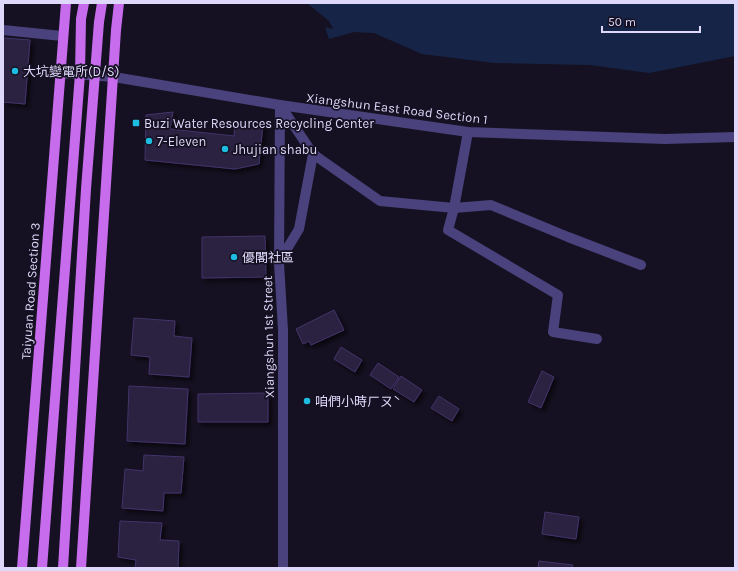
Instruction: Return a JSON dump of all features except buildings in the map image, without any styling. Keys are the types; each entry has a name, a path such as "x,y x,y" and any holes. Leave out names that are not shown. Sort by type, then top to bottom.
{"main road":[{"name":"Taiyuan Road Section 3","path":"22,568 59,73 66,3"},
{"path":"42,568 80,74 81,19 84,3"},
{"path":"62,568 86,190 99,22 102,3"},
{"path":"81,568 119,3"}],"street":[{"path":"3,30 62,36"},
{"name":"Xiangshun East Road Section 1","path":"59,73 114,77 280,105 468,132 665,139 735,137"},
{"path":"280,105 313,154 380,201 454,208 491,205 641,265"},
{"name":"Xiangshun 1st Street","path":"280,105 279,262 283,330 283,568"},
{"path":"468,132 454,208 448,230 558,295 553,332 597,339"},
{"path":"279,262 299,229 313,154"}],"water":[{"path":"307,3 735,3 735,56 649,73 590,65 494,63 422,54 374,33 354,32 329,39 325,27 333,29 329,21"}],"place":[{"name":"大坑變電所(D/S)","path":"15,71"},
{"name":"Buzi Water Resources Recycling Center","path":"136,123"},
{"name":"7-Eleven","path":"149,141"},
{"name":"Jhujian shabu","path":"225,149"},
{"name":"優閣社區","path":"234,257"},
{"name":"咱們小時ㄏㄡˋ","path":"307,401"}]}
